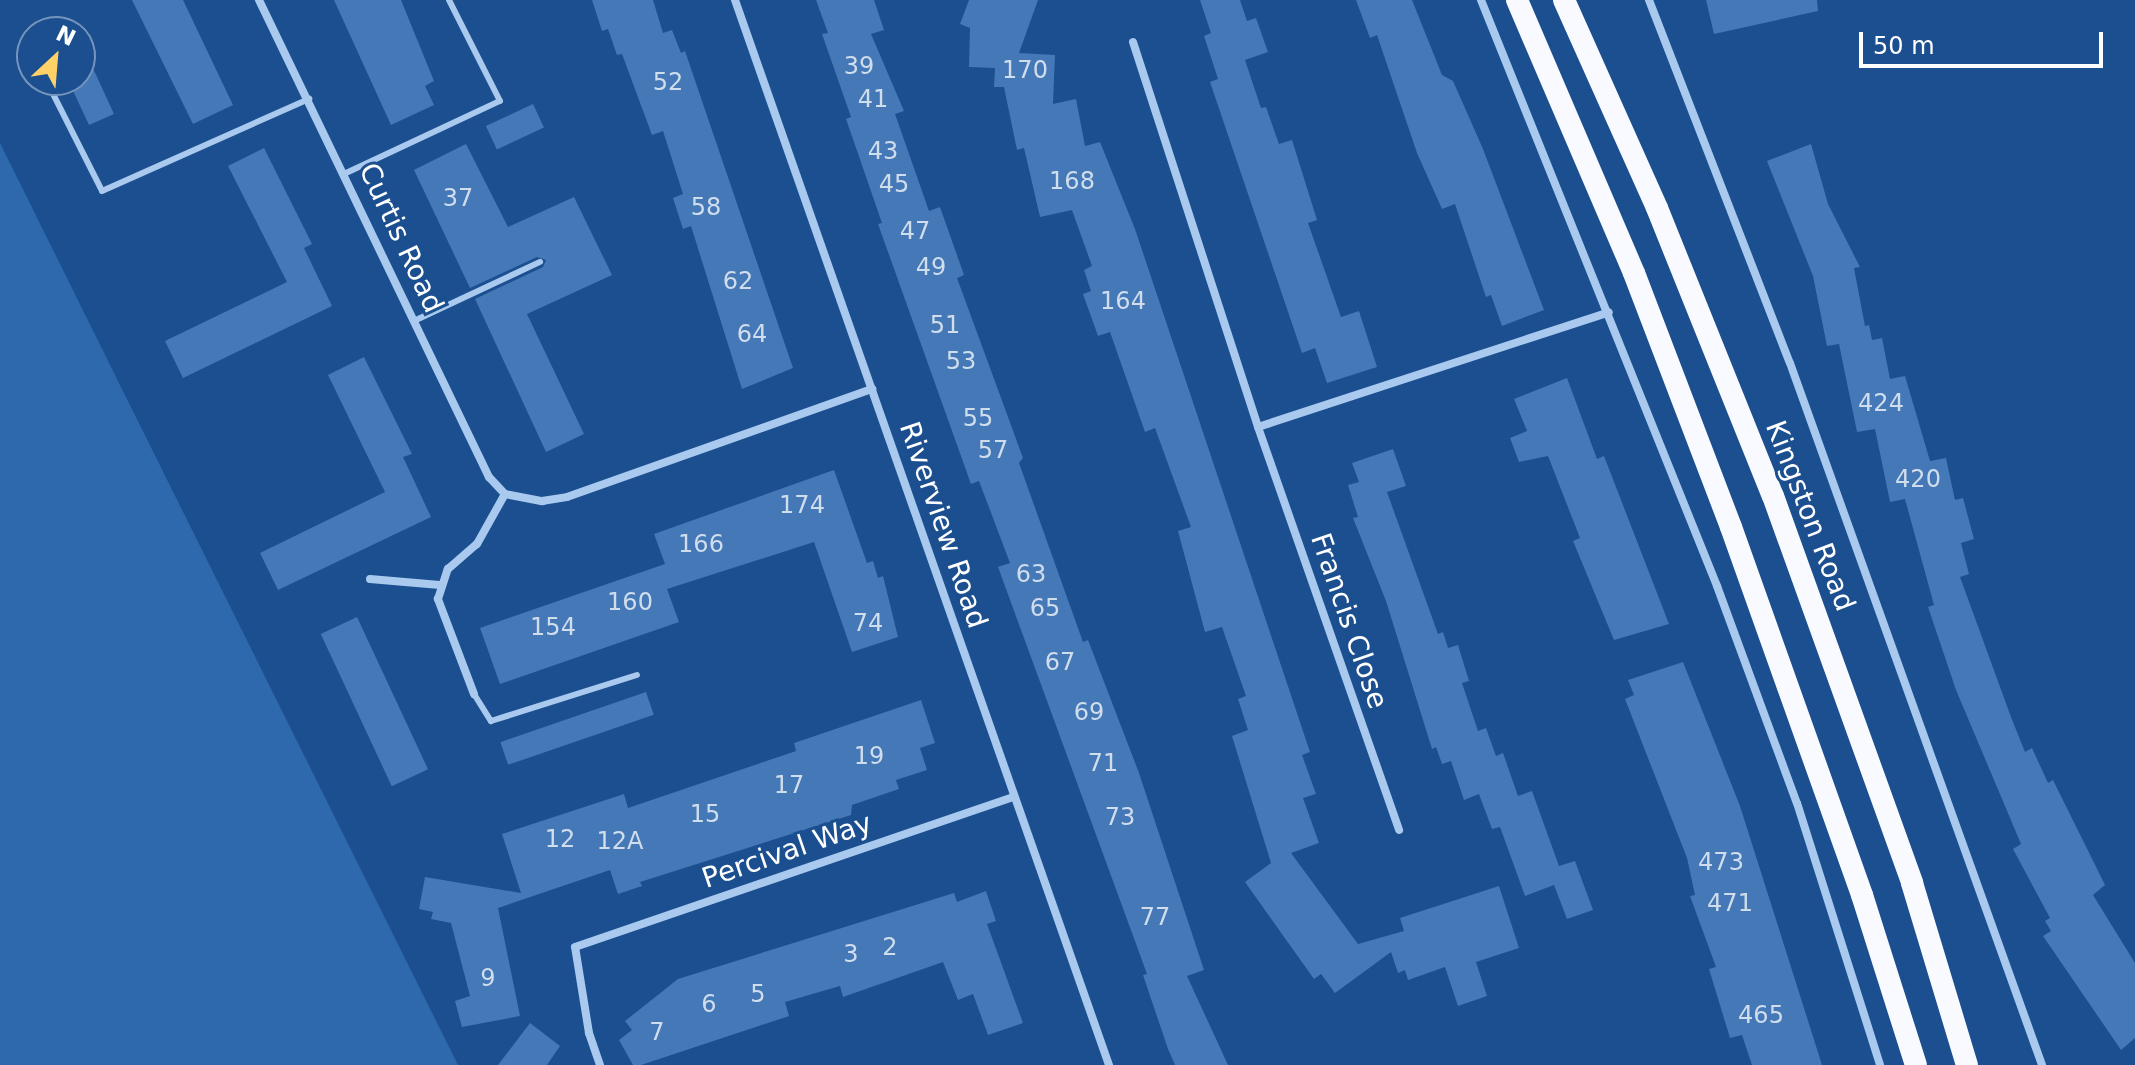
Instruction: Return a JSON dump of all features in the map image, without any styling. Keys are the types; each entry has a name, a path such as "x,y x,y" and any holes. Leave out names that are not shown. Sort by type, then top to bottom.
{"highway":[{"path":"1517,0 1634,273 1731,527 1852,866 1916,1065"},
{"name":"Kingston Road","path":"1564,0 1657,208 1773,496 1912,883 1967,1065"}],"street":[{"name":"Curtis Road","path":"259,0 346,173 489,477 505,494"},
{"name":"Riverview Road","path":"735,0 1109,1065"},
{"path":"1481,0 1609,312 1792,788 1880,1065"},
{"path":"1649,0 1790,363 2042,1065"},
{"name":"Francis Close","path":"1133,42 1258,427 1399,830"},
{"path":"1258,427 1609,312"},
{"path":"474,694 441,618 440,585 448,569 489,527 505,494 542,501 567,497 872,389"},
{"path":"370,579 440,585"},
{"name":"Percival Way","path":"600,1065 589,1033 575,947 1014,797"}],"lane":[{"path":"346,173 500,101 449,0"},
{"path":"54,96 102,191 309,99"},
{"path":"416,320 540,262"},
{"path":"474,694 491,721 637,675"}],"shaded area":[{"path":"0,143 118,381 458,1065 0,1065"}],"building":[{"path":"132,0 183,0 233,105 193,124"},
{"path":"334,0 401,0 434,81 425,86 434,105 391,125"},
{"path":"592,0 653,0 663,33 672,30 681,53 685,51 793,368 742,389 691,226 683,229 673,198 683,194 663,131 652,135 622,54 617,55 608,29 602,31"},
{"path":"816,0 874,0 884,30 871,34 904,111 895,114 929,211 940,207 964,275 957,278 1023,458 1019,463 1083,642 1088,640 1139,773 1204,970 1187,976 1228,1065 1175,1065 1168,1049 1143,975 1147,974 998,567 1010,563 979,481 971,484 878,224 882,223 846,119 851,117 822,34 828,33"},
{"path":"969,0 1038,0 1019,53 1055,55 1053,104 1076,99 1085,146 1100,142 1135,229 1310,752 1302,755 1316,794 1303,798 1319,843 1291,853 1358,944 1404,931 1400,918 1499,886 1519,948 1476,962 1487,996 1458,1006 1445,967 1408,980 1405,970 1398,973 1391,952 1335,993 1321,974 1314,979 1245,882 1271,863 1232,736 1248,730 1238,699 1246,696 1222,627 1205,632 1178,531 1191,527 1155,428 1145,432 1110,332 1098,336 1083,294 1091,291 1084,270 1092,266 1072,210 1040,217 1024,148 1017,150 1004,87 994,87 995,68 969,67 970,28 960,24"},
{"path":"1200,0 1240,0 1247,21 1256,18 1268,52 1245,60 1261,108 1266,107 1279,144 1292,140 1317,220 1308,223 1341,317 1359,311 1377,367 1327,383 1315,348 1302,353 1210,82 1218,79 1204,36 1211,33"},
{"path":"1356,0 1412,0 1442,75 1453,81 1483,149 1544,310 1502,326 1491,295 1486,297 1455,204 1442,209 1417,153 1377,35 1370,38"},
{"path":"1706,0 1817,0 1818,11 1714,34"},
{"path":"96,75 114,114 89,125 75,96 96,96"},
{"path":"533,104 544,128 497,150 486,126"},
{"path":"466,144 508,227 574,197 612,275 527,314 584,434 546,452 475,299 543,267 546,260 537,257 470,288 414,170"},
{"path":"1811,144 1828,204 1860,267 1854,268 1865,326 1869,325 1872,340 1882,338 1890,379 1905,376 1930,461 1946,458 1955,500 1963,498 1974,539 1961,543 1969,574 1960,577 2011,717 2025,752 2032,748 2048,783 2053,780 2105,885 2093,895 2135,963 2135,1038 2121,1050 2043,936 2051,931 2045,921 2050,918 2013,849 2021,844 1956,690 1928,607 1934,605 1905,499 1890,502 1875,429 1857,432 1839,344 1827,346 1813,276 1767,161"},
{"path":"264,148 312,244 304,248 332,306 183,378 165,341 287,282 228,166"},
{"path":"364,357 412,454 403,457 431,517 278,590 260,553 385,492 328,375"},
{"path":"1567,378 1597,459 1604,456 1669,624 1614,640 1573,541 1580,538 1548,456 1519,462 1510,438 1527,431 1514,399"},
{"path":"1393,449 1406,486 1387,492 1438,634 1443,632 1448,648 1458,645 1469,681 1462,683 1478,731 1486,728 1496,756 1503,753 1518,796 1532,791 1559,866 1575,861 1593,910 1567,919 1554,885 1525,896 1500,827 1492,829 1479,794 1464,800 1451,761 1442,764 1436,747 1432,749 1386,601 1353,518 1358,517 1348,485 1359,482 1352,463"},
{"path":"834,470 867,563 873,561 878,578 883,576 898,637 852,652 814,542 667,589 679,622 500,684 480,628 665,564 654,534"},
{"path":"357,617 428,769 392,786 321,634"},
{"path":"1683,662 1740,806 1822,1065 1752,1065 1742,1035 1730,1038 1709,969 1716,967 1690,896 1695,895 1687,858 1625,699 1634,695 1628,680"},
{"path":"646,692 654,715 508,765 500,742"},
{"path":"921,700 935,743 920,748 927,770 896,780 899,789 852,805 851,815 640,882 642,886 618,894 610,870 498,908 520,1016 462,1027 455,1001 470,996 451,923 431,919 433,912 419,909 425,877 521,893 502,834 624,794 628,808 796,751 794,743"},
{"path":"986,891 996,921 987,924 1023,1023 988,1035 973,994 958,1000 943,962 843,997 840,986 785,1002 789,1016 641,1065 633,1065 619,1040 632,1030 625,1021 678,979 954,893 957,902"},
{"path":"530,1023 560,1046 547,1065 498,1065"}]}
